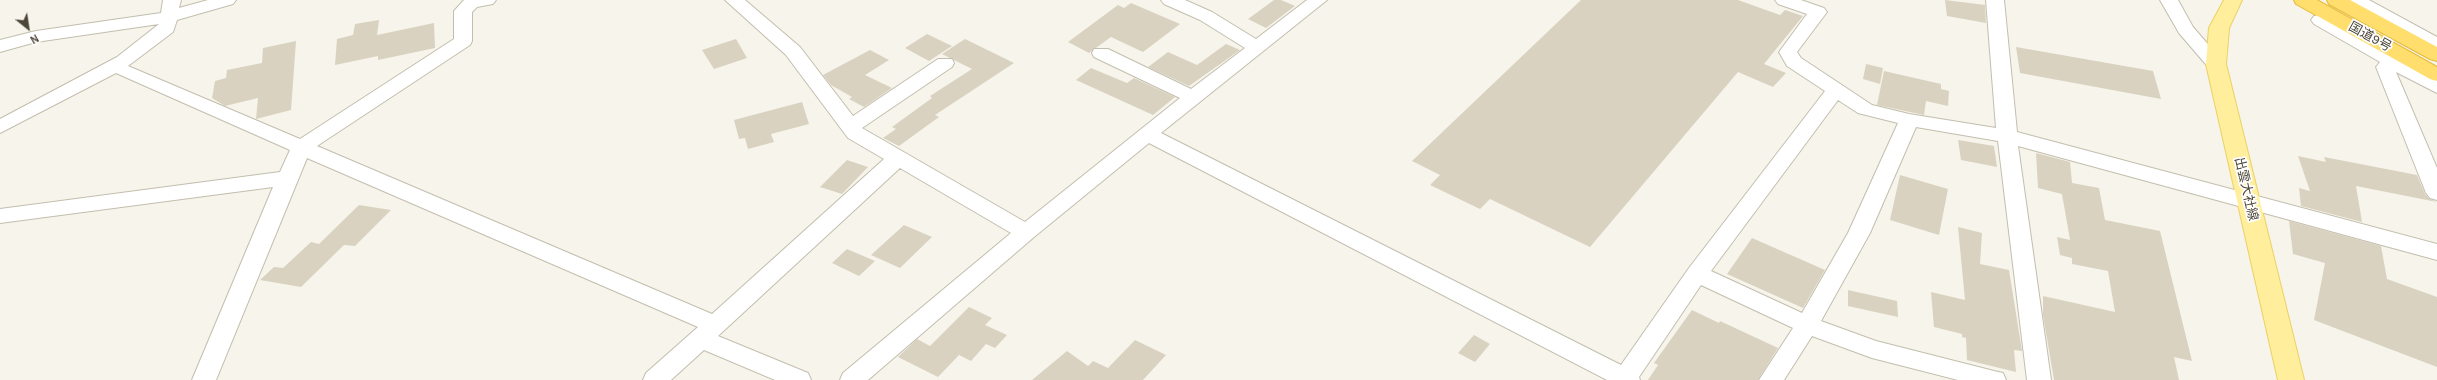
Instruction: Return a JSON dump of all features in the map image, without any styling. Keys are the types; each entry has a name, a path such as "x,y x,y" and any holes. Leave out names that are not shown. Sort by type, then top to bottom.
{"highway":[{"name":"国道9号","path":"2303,0 2437,75"},
{"name":"国道9号","path":"2336,0 2401,35 2436,43"}],"main road":[{"name":"出雲大社線","path":"2233,0 2218,28 2216,64 2290,380"}],"street":[{"path":"0,46 171,9 227,0"},
{"path":"204,380 287,178 302,147 463,41 463,11 470,3 487,0"},
{"path":"734,0 792,51 855,133 899,157 1026,232"},
{"path":"1170,0 1206,16 1257,47"},
{"path":"852,380 1026,232 1193,97 1318,0"},
{"path":"1784,0 1818,12 1788,52 1794,62 1865,109 1909,120 2007,136 2437,252"},
{"path":"1995,0 2007,136 2039,380"},
{"path":"2169,0 2185,29 2216,64"},
{"path":"2356,0 2436,43"},
{"path":"2377,0 2436,43"},
{"path":"0,127 124,61 167,28 171,9"},
{"path":"2320,20 2437,87"},
{"path":"1101,53 1193,97"},
{"path":"2395,62 2385,67 2437,193"},
{"path":"850,126 945,63"},
{"path":"124,71 302,147 708,332 799,380"},
{"path":"1148,134 1627,379 1697,274 1836,90"},
{"path":"1771,380 1807,325 1859,233 1909,120"},
{"path":"655,380 899,157"},
{"path":"0,216 287,178"},
{"path":"1697,274 1807,325 1872,350 1994,380"}],"building":[{"path":"1274,0 1281,0 1295,6 1266,28 1248,19"},
{"path":"1581,0 1738,0 1780,15 1785,10 1803,16 1764,64 1786,73 1773,87 1738,72 1590,247 1490,199 1480,209 1430,185 1440,175 1412,161"},
{"path":"1945,0 1985,5 1986,23 1947,16"},
{"path":"1131,3 1180,24 1143,52 1111,37 1089,53 1068,42 1118,5 1124,8"},
{"path":"379,20 377,35 434,23 435,48 378,60 378,56 335,65 337,39 353,35 355,24"},
{"path":"927,34 952,46 929,61 905,48"},
{"path":"736,39 747,58 714,69 702,50"},
{"path":"965,39 1014,63 935,115 939,117 899,146 883,138 896,129 892,127 932,98 930,96 972,69 942,54"},
{"path":"296,41 291,110 256,119 258,98 225,106 212,98 215,81 226,78 227,70 262,63 263,48"},
{"path":"1226,44 1240,50 1189,86 1148,67 1168,52 1197,65"},
{"path":"2016,47 2153,71 2161,99 2020,73"},
{"path":"870,50 889,60 865,75 892,88 864,107 849,99 852,97 831,85 823,75"},
{"path":"1866,64 1883,68 1880,84 1863,79"},
{"path":"1091,68 1127,83 1134,78 1175,97 1153,115 1076,80"},
{"path":"1884,71 1941,84 1941,89 1949,91 1948,106 1926,101 1924,115 1877,105"},
{"path":"802,102 809,124 771,134 774,142 748,149 745,138 739,139 734,120"},
{"path":"1958,140 1994,146 1997,167 1961,160"},
{"path":"2036,153 2070,162 2072,183 2099,188 2105,220 2160,231 2192,361 2174,357 2179,380 2054,380 2043,315 2043,296 2115,312 2108,271 2072,264 2072,258 2060,255 2057,237 2070,240 2062,194 2038,188"},
{"path":"2298,156 2326,162 2324,157 2417,175 2425,194 2430,199 2437,202 2356,186 2362,222 2301,206 2299,188 2310,191"},
{"path":"847,160 868,167 842,194 820,187"},
{"path":"1900,175 1948,189 1939,235 1890,220"},
{"path":"359,205 391,210 355,246 344,245 301,287 260,280 274,267 283,268 311,242 319,244"},
{"path":"2289,221 2381,246 2387,279 2437,297 2437,367 2314,320 2325,263 2293,254"},
{"path":"904,225 932,237 900,268 871,255"},
{"path":"1958,227 1982,233 1980,264 2009,270 2022,351 2014,350 2016,372 1967,360 1966,338 1962,337 1962,334 1934,327 1931,292 1965,300"},
{"path":"1752,238 1825,270 1803,308 1727,274"},
{"path":"847,249 875,261 859,276 832,263"},
{"path":"1848,290 1897,301 1898,317 1848,306"},
{"path":"969,307 992,318 985,325 1007,335 995,348 986,344 971,361 959,355 938,377 898,357 917,339 930,346"},
{"path":"1692,310 1719,323 1720,321 1778,348 1758,380 1648,380 1658,365 1654,363"},
{"path":"1474,335 1490,344 1475,362 1458,353"},
{"path":"1135,340 1166,355 1143,380 1032,380 1067,351 1088,366 1093,361 1108,368"}]}
